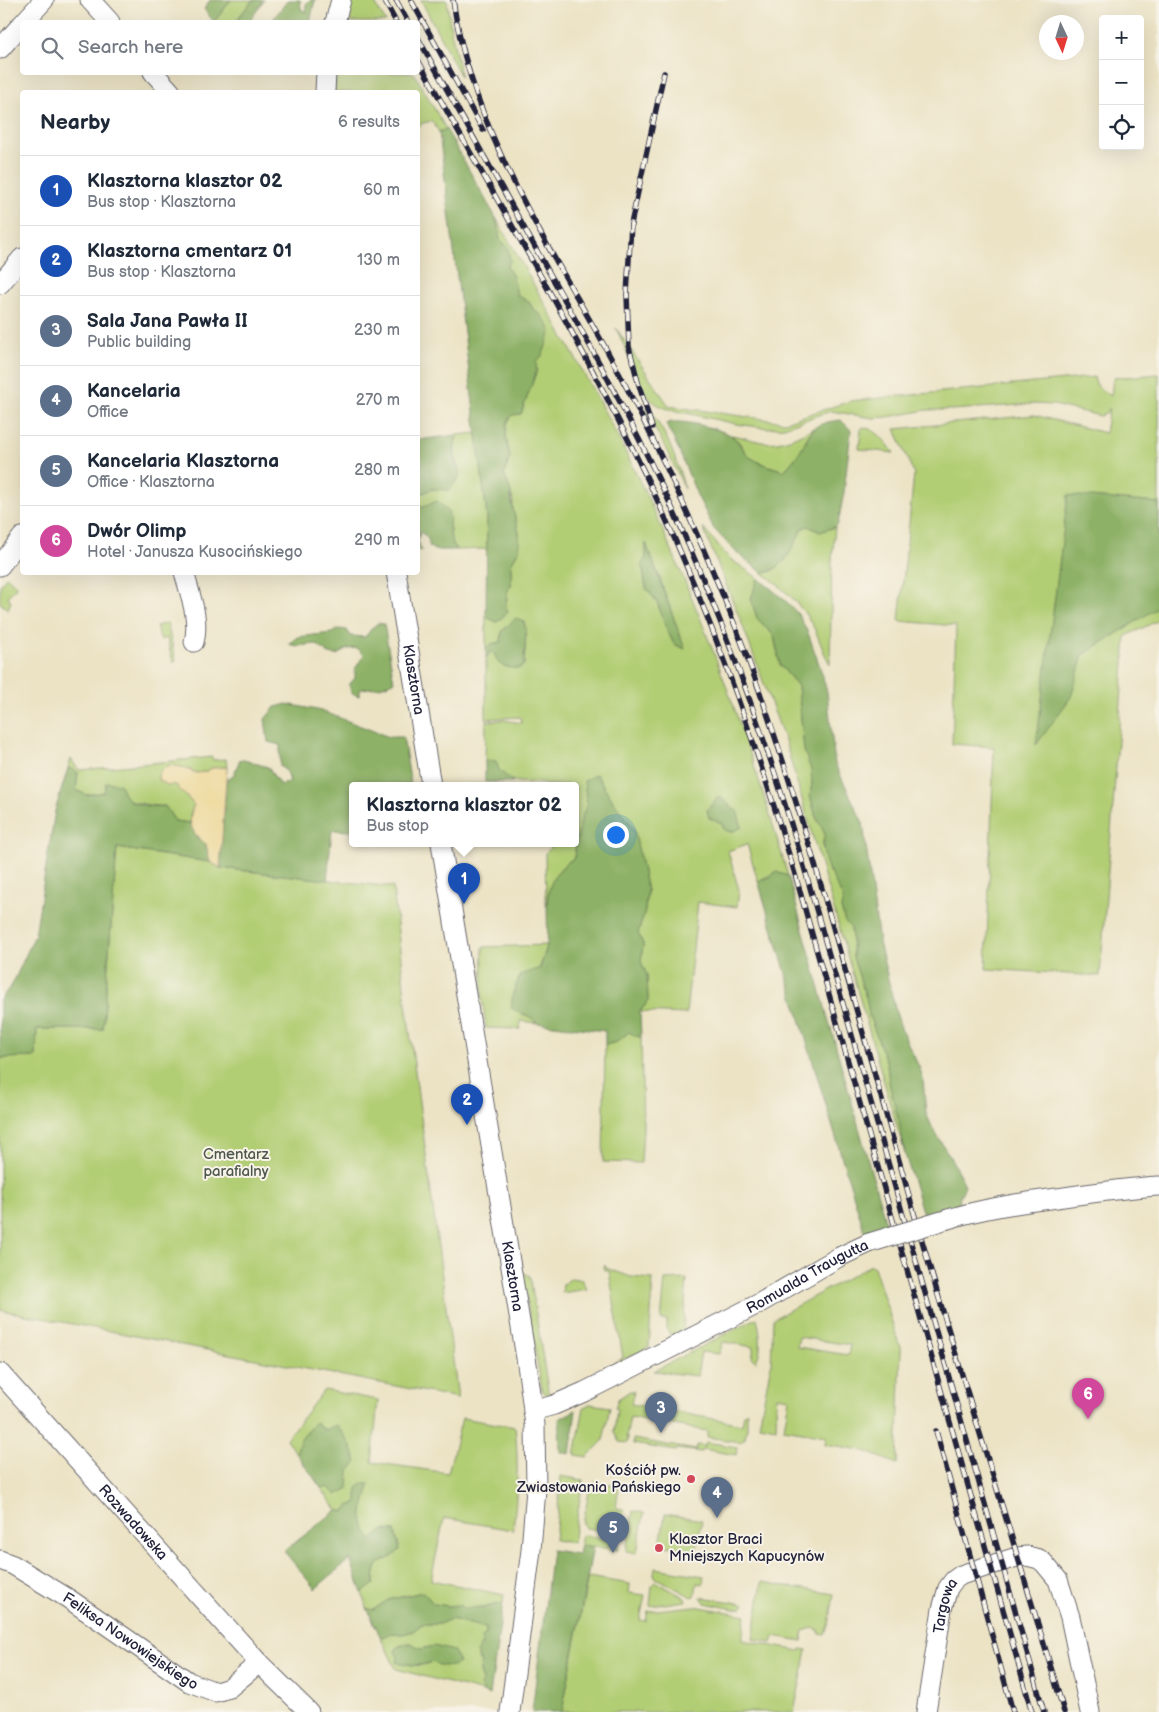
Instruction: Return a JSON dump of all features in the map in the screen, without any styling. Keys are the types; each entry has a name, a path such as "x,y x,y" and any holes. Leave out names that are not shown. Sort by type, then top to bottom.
{"street":[{"path":"26,20 44,0"},
{"path":"90,0 108,20"},
{"path":"336,20 341,0"},
{"path":"0,49 20,26"},
{"path":"155,75 167,90"},
{"path":"325,90 326,75"},
{"path":"0,284 20,260"},
{"path":"0,566 20,540"},
{"path":"185,575 196,620 197,629 194,642"},
{"name":"Klasztorna","path":"396,575 431,782"},
{"name":"Klasztorna","path":"442,847 534,1412 537,1461 534,1518 510,1712"},
{"name":"Romualda Traugutta","path":"534,1412 584,1392 758,1304 839,1257 869,1243 977,1210 1123,1188 1159,1186"},
{"name":"Rozwadowska","path":"0,1373 263,1668 309,1712"},
{"name":"Targowa","path":"926,1712 942,1609 948,1588 961,1575 1017,1557 1027,1556 1039,1559 1058,1580 1070,1617 1090,1712"},
{"name":"Feliksa Nowowiejskiego","path":"0,1560 13,1565 69,1599 189,1682 216,1692 229,1688 263,1668"},
{"name":"Rozwadowska","path":"263,1668 294,1712"}],"green space":[{"path":"210,0 231,0 216,20 212,20 204,9"},
{"path":"231,0 253,0 237,20 216,20"},
{"path":"253,0 264,0 250,20 237,20"},
{"path":"288,0 300,0 301,9 306,12 306,4 310,0 315,0 310,20 273,20"},
{"path":"350,0 373,0 385,20 345,20"},
{"path":"421,0 447,0 451,31 461,77"},
{"path":"336,75 415,75 446,129 439,132 432,121 420,125 420,90 334,90"},
{"path":"446,129 496,218 500,239 508,248 510,261 507,267 513,277 517,295 529,302 533,309 540,314 551,332 543,354 536,363 537,370 521,414 512,415 507,423 506,437 510,457 504,474 510,489 519,533 519,550 511,564 511,585 507,592 505,605 508,611 497,622 486,617 487,516 439,132"},
{"path":"496,218 595,394 626,453 674,555 717,661 736,714 755,768 788,876 776,872 758,881 747,844 728,851 739,890 737,907 698,902 686,1014 640,1012 648,1001 647,975 641,962 643,944 638,933 645,911 647,891 634,829 614,803 596,774 585,781 587,805 579,830 579,782 514,781 504,775 492,761 485,760 486,721 504,720 521,723 520,717 486,719 486,658 491,651 496,654 497,661 525,653 526,631 524,622 501,642 491,644 486,649 486,617 497,622 505,606 507,592 511,585 511,564 519,550 519,533 513,510 513,500 504,474 510,457 506,437 507,423 512,415 521,414 537,370 535,363 543,354 540,314 533,309 529,302 517,295 513,277 507,267 508,248 500,239","holes":["646,544 684,648 674,644 657,602 646,588 642,564 646,557","719,796 726,803 724,830 722,824 707,810"]},
{"path":"616,328 669,406 785,422 850,401 1094,377 1098,386 1111,396 1113,378 1159,374 1159,620 1126,636 1100,976 986,969 994,747 952,744 956,626 899,621 914,474 895,429 1034,415 1105,433 1109,408 1107,412 1100,416 1054,405 1032,404 927,410 873,418 831,411 784,427 767,428 736,424 668,409 653,401 647,396 638,382"},
{"path":"641,404 650,412 664,432 685,489 663,443"},
{"path":"841,420 851,430 844,492 838,524 835,527 820,532 808,526 803,528 792,550 783,562 778,567 763,573 736,552 714,529 666,424 671,422 688,423 725,433 733,437 751,458 784,471 816,427 831,421"},
{"path":"815,427 798,454 784,471 758,462 748,456 739,442 731,435 769,443 783,441"},
{"path":"863,427 877,433 894,453 859,449"},
{"path":"477,433 487,516 487,549 456,550 450,537 450,528 425,505 420,508 420,494 432,489 449,490 460,471 455,453 457,435"},
{"path":"457,435 454,449 455,463 460,471 459,478 449,490 432,489 420,494 420,440"},
{"path":"1068,495 1159,503 1159,607 1083,655 1071,697 1036,745"},
{"path":"437,501 449,515 452,541 456,550 434,550 429,546 429,541 420,532 420,508"},
{"path":"808,526 820,532 835,527 832,561 830,664 814,628 804,612 785,591 763,573 773,571 803,528"},
{"path":"703,528 729,558 758,578 751,599 757,618 774,636 780,665 798,686 804,750 812,770 810,796 816,817 825,834 822,845 829,872 836,881 844,898 841,908 845,922 851,928 853,957 867,1001 869,1015 887,1064 889,1082 905,1154 785,741 742,624"},
{"path":"646,543 685,649 674,644 657,602 646,588 642,564 646,557"},
{"path":"7,576 17,586 8,596 11,602 8,609 0,603 0,585"},
{"path":"758,578 786,601 798,614 808,633 820,667 827,692 835,764 863,823 879,942 896,1012 902,1031 923,1079 926,1113 965,1185 958,1209 924,1218 905,1154 889,1082 887,1064 869,1015 867,1001 853,957 851,928 845,922 841,908 843,898 831,875 823,851 825,834 816,817 810,796 811,770 804,750 798,686 780,665 774,636 757,618 751,599"},
{"path":"516,618 524,622 526,631 524,665 518,669 499,664 491,651 486,658 486,649 491,644 501,642 502,631"},
{"path":"167,623 176,661 173,662 167,638 161,640 156,626"},
{"path":"378,623 384,624 394,682 380,687 361,689 359,696 352,693 349,685 355,678 355,669 364,655 357,648 347,649 337,655 329,654 316,644 297,646 289,644 297,637 332,633 339,629 347,630 351,636 365,637"},
{"path":"287,704 322,711 389,737 403,737 410,782 349,782 349,831 332,830 327,880 220,868 226,781 234,774 240,759 268,767 280,785 290,782 287,772 280,766 280,745 268,742 265,719 275,707"},
{"path":"212,757 213,760 226,759 227,767 212,768 205,772 196,773 186,768 175,784 194,805 190,815 190,823 175,821 165,806 133,802 125,797 104,792 87,795 76,790 78,773 68,768 71,759 78,769 81,770"},
{"path":"485,760 496,761 499,770 513,782 485,782"},
{"path":"68,768 78,772 76,790 87,795 104,792 106,782 120,784 125,796 133,802 149,806 165,806 175,821 190,823 197,838 206,844 210,862 117,848 103,1029 37,1029 36,1057 0,1058 0,1000 13,983 35,935 55,811"},
{"path":"596,774 614,803 634,829 647,891 645,911 638,933 643,944 641,962 647,975 648,1001 640,1012 641,1037 629,1032 617,1042 605,1045 605,1031 537,1023 528,1016 511,1008 513,993 520,975 540,968 545,954 550,887 562,867 574,858 575,847 579,847 579,829 587,805 584,781"},
{"path":"719,796 737,811 742,827 731,832 724,830 722,824 709,818 707,810"},
{"path":"551,847 575,847 574,858 562,867 554,878 546,906 545,853"},
{"name":"Cmentarz parafialny","path":"117,848 210,862 220,868 393,887 405,995 458,1398 0,1310 0,1058 36,1057 36,1029 103,1029"},
{"path":"776,872 788,876 888,1231 866,1237 758,881"},
{"path":"547,945 522,1014 532,1017 537,1023 521,1021 520,1029 486,1028 482,998 483,947"},
{"path":"629,1032 641,1037 643,1128 641,1163 603,1162 605,1045 617,1042"},
{"path":"605,1265 606,1268 631,1277 653,1279 649,1347 590,1376 623,1358 609,1271 603,1269"},
{"path":"871,1265 874,1267 901,1350 897,1464 862,1450 825,1444 826,1436 784,1429 789,1398 777,1396 776,1428 759,1425 771,1364 773,1319","holes":["799,1337 850,1345 848,1355 797,1347"]},
{"path":"522,1272 530,1276 549,1396 542,1391"},
{"path":"572,1278 582,1280 587,1289 562,1293 563,1284"},
{"path":"687,1279 683,1332 671,1336 667,1330 667,1320 661,1320 665,1280"},
{"path":"757,1318 760,1334 760,1351 756,1361 752,1358 754,1347 723,1342 719,1354 701,1352 697,1376 654,1371"},
{"path":"324,1390 378,1400 372,1462 448,1473 462,1418 515,1427 517,1479 513,1530 444,1518 431,1580 504,1595 503,1603 486,1607 464,1608 459,1605 448,1606 434,1604 422,1592 388,1600 373,1610 367,1608 362,1593 374,1584 378,1565 400,1550 395,1531 384,1530 371,1541 365,1531 361,1519 369,1484 357,1502 349,1506 344,1512 337,1510 321,1488 328,1487 324,1430 316,1422 302,1437 296,1453 286,1439"},
{"path":"630,1391 634,1391 631,1404 742,1424 744,1414 747,1412 745,1438 740,1442 707,1437 707,1431 630,1417 626,1438 628,1438 627,1443 619,1442 614,1432 617,1409 615,1408 618,1399"},
{"path":"590,1404 610,1407 603,1441 587,1457 575,1455 584,1407"},
{"path":"576,1410 570,1454 560,1452 559,1419"},
{"path":"315,1422 324,1430 337,1425 350,1444 357,1462 349,1471 348,1489 336,1495 328,1487 321,1488 296,1453 302,1437"},
{"path":"633,1439 696,1450 697,1445 705,1446 706,1442 737,1447 736,1455 702,1449 701,1452 677,1449 676,1451 633,1444"},
{"path":"561,1476 583,1480 573,1543 555,1540"},
{"path":"595,1482 619,1486 616,1508 624,1509 621,1529 616,1532 585,1528 583,1523 590,1486"},
{"path":"362,1484 369,1484 363,1513 367,1532 372,1540 384,1530 395,1531 400,1550 378,1565 374,1584 362,1593 350,1559 315,1589 284,1551 337,1510 344,1512 349,1506 357,1502 357,1488"},
{"path":"633,1511 644,1513 637,1553 626,1551"},
{"path":"665,1514 702,1520 696,1551 660,1545"},
{"path":"582,1535 618,1540 618,1550 580,1545"},
{"path":"580,1545 593,1547 562,1712 532,1712 552,1550 578,1554"},
{"path":"655,1568 704,1576 703,1584 697,1583 695,1596 692,1597 656,1578 654,1575"},
{"path":"588,1577 630,1584 629,1593 645,1595 640,1620 646,1621 648,1611 694,1606 746,1615 742,1640 800,1651 801,1649 807,1650 794,1712 562,1712"},
{"path":"656,1582 684,1597 686,1601 650,1606 652,1585"},
{"path":"762,1582 834,1594 830,1620 825,1634 819,1633 819,1630 812,1628 804,1631 802,1641 774,1636 772,1643 753,1639"},
{"path":"423,1592 434,1604 448,1606 459,1605 464,1608 486,1607 503,1603 490,1695 483,1692 480,1685 483,1681 480,1671 481,1663 476,1652 482,1644 482,1637 486,1634 486,1628 451,1619 439,1624 422,1624 413,1631 403,1634 392,1633 381,1638 367,1608 373,1610 388,1600"},
{"path":"701,1597 745,1604 742,1608 734,1609 705,1603"},
{"path":"451,1619 486,1628 486,1635 478,1660 481,1663 480,1671 483,1681 481,1685 483,1692 396,1669 381,1638 392,1633 403,1634 413,1631 422,1624 439,1624","holes":["411,1643 421,1649 434,1646 439,1665 432,1662 411,1665 402,1660 395,1651 399,1646"]},
{"path":"411,1643 421,1649 434,1646 454,1651 459,1663 442,1666 432,1662 418,1665 397,1663 398,1657 395,1651 399,1646"}],"sand":[{"path":"170,765 186,768 196,773 205,772 212,768 227,767 220,868 210,862 206,844 194,832 191,817 194,805 175,784 168,786 158,779 159,772"}],"railway":[{"path":"384,0 395,20"},
{"path":"396,0 407,20"},
{"path":"411,0 483,130"},
{"path":"453,0 463,49 477,95 495,141 538,229 611,358 663,459 709,563 761,695 812,853 925,1251 1064,1712"},
{"path":"420,42 574,317 637,436 688,543 744,684 777,780 807,877 1044,1712"},
{"path":"420,64 563,316 618,419 689,572 729,674 797,881 1032,1712"},
{"path":"652,427 629,347 627,295 631,224 664,73"},
{"path":"936,1431 1013,1712"}],"place":[{"name":"Klasztorna klasztor 02","path":"464,904"},
{"name":"Klasztorna cmentarz 01","path":"467,1125"},
{"name":"Dwór Olimp","path":"1088,1419"},
{"name":"Sala Jana Pawła II","path":"661,1433"},
{"name":"Kościół pw. Zwiastowania Pańskiego","path":"691,1479"},
{"name":"Kancelaria","path":"717,1518"},
{"name":"Klasztor Braci Mniejszych Kapucynów","path":"659,1548"},
{"name":"Kancelaria Klasztorna","path":"613,1553"}]}
